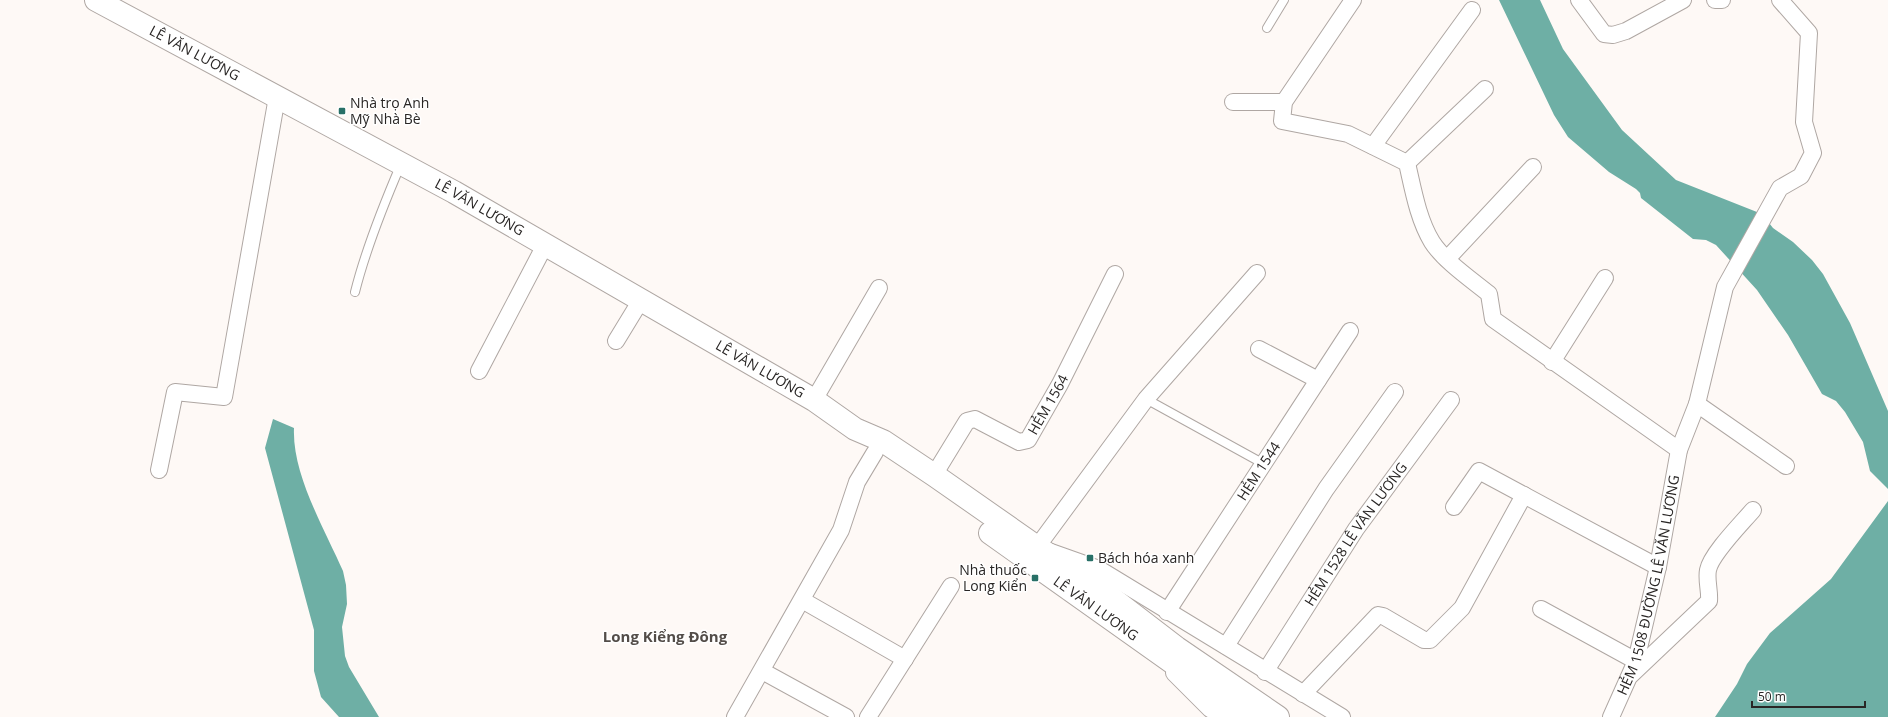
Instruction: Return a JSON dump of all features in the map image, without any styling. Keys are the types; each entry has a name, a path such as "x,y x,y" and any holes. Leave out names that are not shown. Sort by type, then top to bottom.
{"main road":[{"name":"LÊ VĂN LƯƠNG","path":"96,0 454,192 544,248 814,400 855,429 883,442 1091,582 1265,715"},
{"name":"LÊ VĂN LƯƠNG","path":"855,429 875,452 1146,645 1265,715"}],"street":[{"path":"1353,0 1284,102 1282,121 1348,134 1407,163 1418,209 1432,242 1447,259 1490,294 1493,320 1679,450"},
{"path":"1579,0 1604,34 1613,36 1626,31 1683,0"},
{"path":"1715,0 1722,0"},
{"name":"HẺM 1508 ĐƯỜNG LÊ VĂN LƯƠNG","path":"1611,717 1636,661 1658,567 1679,450 1697,404 1725,287 1780,188 1801,176 1813,153 1804,122 1809,33 1780,0"},
{"path":"1373,146 1472,10"},
{"path":"1407,163 1485,89"},
{"path":"159,470 176,392 224,397 277,97"},
{"path":"1234,102 1284,102"},
{"path":"1447,259 1534,167"},
{"path":"479,371 544,248"},
{"path":"1037,547 1146,399 1257,273"},
{"name":"HẺM 1564","path":"934,475 967,421 975,419 1019,442 1028,440 1060,384 1115,274"},
{"path":"1552,362 1605,278"},
{"path":"814,400 879,288"},
{"path":"618,338 640,303"},
{"name":"HẺM 1544","path":"1167,612 1350,331"},
{"path":"1259,349 1318,380"},
{"path":"1226,646 1326,489 1395,392"},
{"name":"HẺM 1528 LÊ VĂN LƯƠNG","path":"1265,672 1356,529 1451,400"},
{"path":"1697,404 1786,466"},
{"path":"735,717 841,530 857,482 875,452"},
{"path":"1454,508 1479,471 1658,567"},
{"path":"1303,694 1378,615 1383,616 1424,640 1430,640 1462,608 1524,496"},
{"path":"1629,677 1709,601 1710,593 1708,570 1714,557 1753,510"},
{"name":"LÊ VĂN LƯƠNG","path":"1037,547 1100,570 1167,612 1226,646 1265,672 1342,717"},
{"path":"868,717 951,586"},
{"path":"802,600 905,659"},
{"path":"1541,609 1636,661"},
{"name":"LÊ VĂN LƯƠNG","path":"1146,645 1210,709 1223,717"},
{"path":"762,671 846,717"}],"lane":[{"path":"1267,28 1284,0"},
{"path":"355,292 367,249 401,164"},
{"path":"1146,399 1264,464"}],"water":[{"path":"1499,0 1540,0 1563,49 1622,130 1676,180 1762,214 1773,228 1793,242 1812,260 1823,274 1850,323 1888,411 1888,489 1870,471 1863,442 1845,412 1836,401 1822,394 1788,335 1757,290 1716,245 1706,240 1693,239 1641,198 1640,193 1636,189 1609,172 1568,137 1554,115"},
{"path":"273,419 294,428 298,464 304,482 311,501 343,571 346,585 347,604 342,627 345,656 349,667 379,717 339,717 321,697 314,671 314,630 265,448"},
{"path":"1888,501 1888,717 1715,717 1737,684 1747,664 1770,633 1831,579"}],"place":[{"name":"Nhà trọ Anh Mỹ Nhà Bè","path":"342,111"},
{"name":"Bách hóa xanh","path":"1090,558"},
{"name":"Nhà thuốc Long Kiển","path":"1035,578"}],"district":[{"name":"Long Kiểng Đông","path":"665,637"}]}
